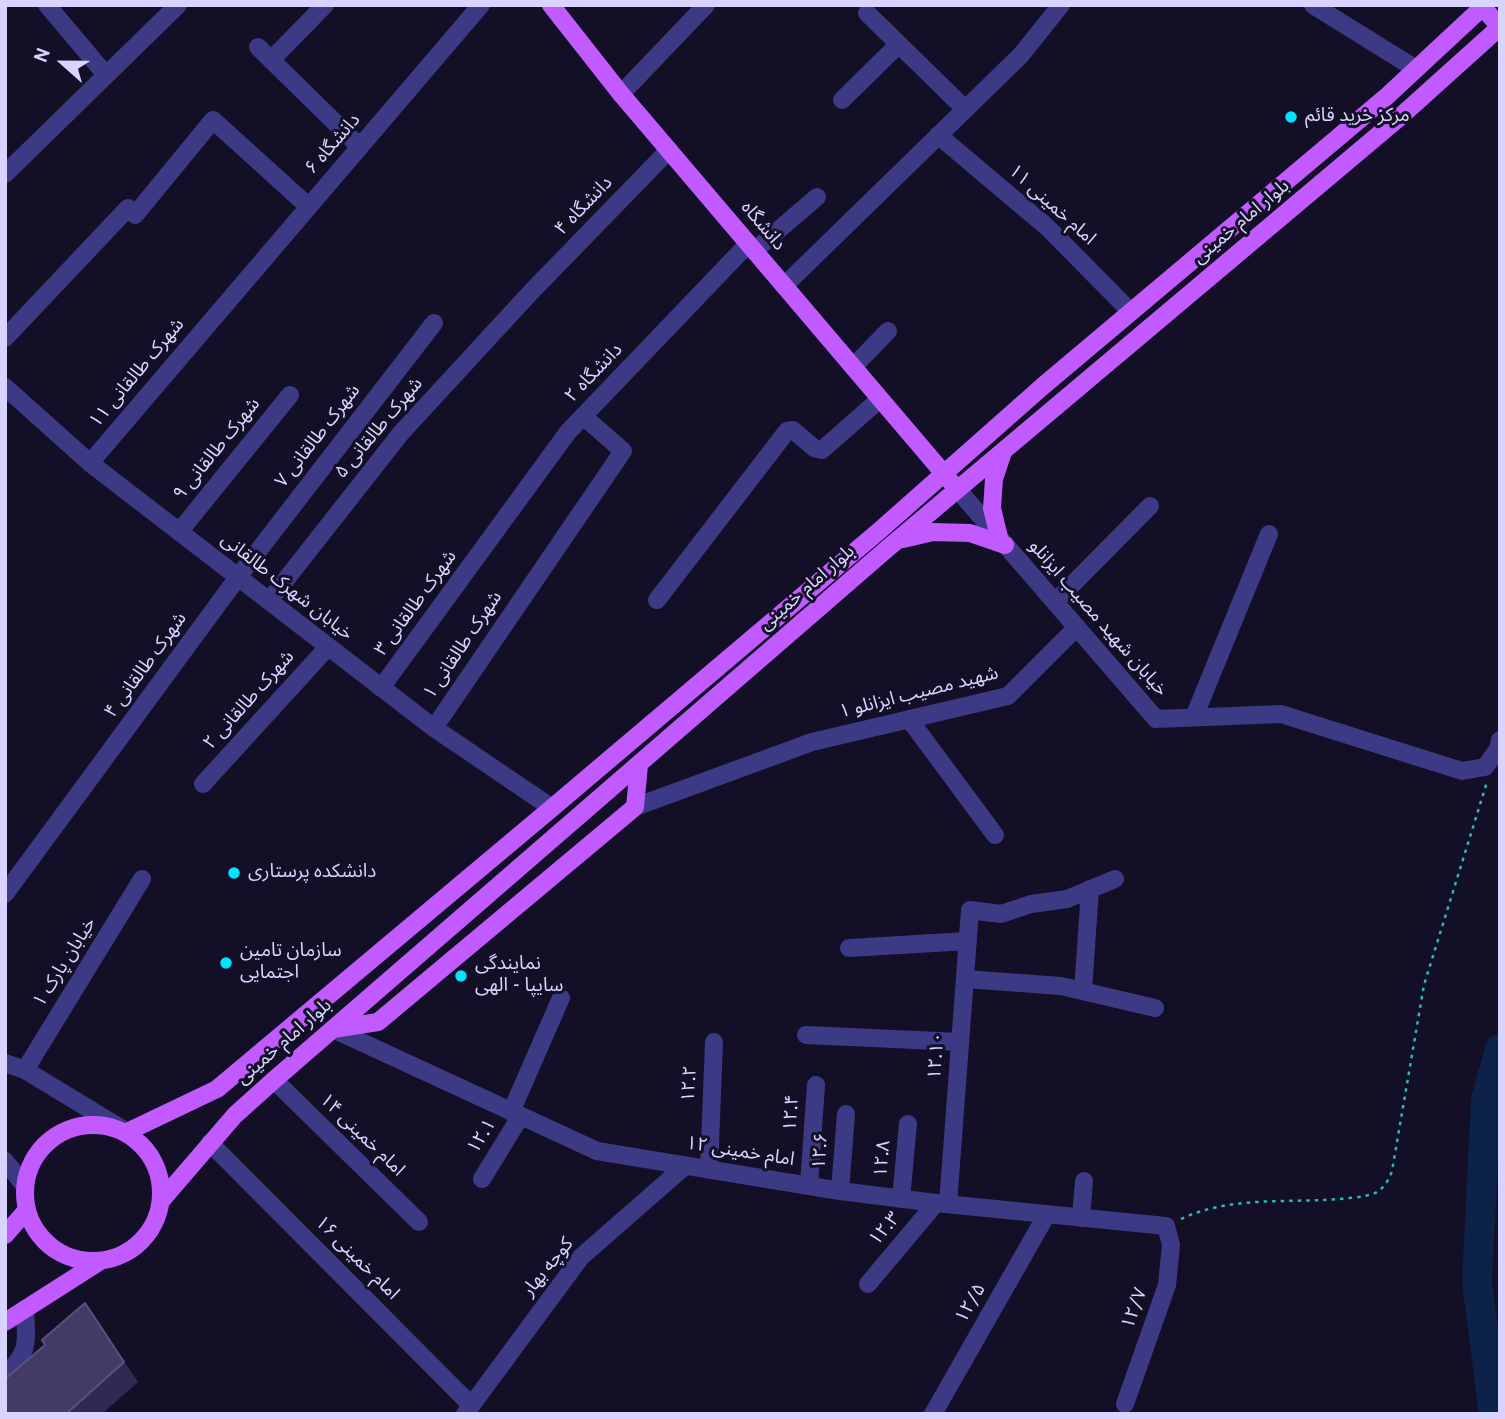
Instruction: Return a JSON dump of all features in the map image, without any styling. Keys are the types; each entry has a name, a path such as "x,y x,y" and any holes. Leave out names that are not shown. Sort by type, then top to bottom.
{"main road":[{"name":"دانشگاه","path":"551,5 621,94 958,490"},
{"name":"بلوار امام خمینی","path":"127,1132 217,1089 880,531 1043,386 1385,98 1475,8"},
{"path":"1475,8 1493,33"},
{"name":"بلوار امام خمینی","path":"161,1201 234,1115 896,541 1401,116 1493,33"},
{"path":"1002,541 992,508 994,479 1003,451"},
{"path":"896,541 933,532 945,532 970,533 1002,541"},
{"path":"333,1029 378,1022 635,807 639,765"},
{"path":"552,808 572,859"},
{"path":"5,1322 99,1262 122,1255 141,1242 155,1223 161,1201 159,1174 147,1150 127,1132 101,1124 74,1126 50,1138 33,1159 24,1185 26,1211 36,1233 54,1250 75,1260 99,1262"},
{"path":"5,1235 26,1211"}],"street":[{"path":"47,5 107,75"},
{"path":"5,174 178,5"},
{"path":"271,60 326,5"},
{"name":"دانشگاه ۶","path":"219,312 481,5"},
{"path":"621,94 706,5"},
{"path":"784,286 1021,55 1060,5"},
{"path":"1313,5 1416,69"},
{"path":"867,13 965,109"},
{"path":"842,100 899,44"},
{"path":"258,47 360,147"},
{"path":"5,338 128,208 135,215 213,120 309,207"},
{"name":"امام خمینی ۱۱","path":"938,135 1047,227 1131,312"},
{"name":"دانشگاه ۴","path":"531,292 669,150"},
{"name":"دانشگاه ۲","path":"486,545 568,432 583,416 751,248 817,197"},
{"name":"شهرک طالقانی ۵","path":"269,601 401,433 531,292"},
{"name":"شهرک طالقانی ۱۱","path":"90,463 219,312"},
{"name":"شهرک طالقانی ۷","path":"237,577 434,323"},
{"path":"853,367 888,331"},
{"name":"خیابان شهرک طالقانی","path":"5,387 90,463 237,577 434,728 552,808"},
{"name":"شهرک طالقانی ۹","path":"179,532 290,395"},
{"path":"657,600 787,431 793,429 814,448 822,450 880,399"},
{"name":"شهرک طالقانی ۱","path":"434,728 622,451 583,416"},
{"name":"خیابان شهید مصیب ایزانلو","path":"958,490 1156,719 1281,714 1462,771 1485,767 1498,749 1500,740"},
{"path":"1055,602 1150,506"},
{"path":"1194,717 1269,534"},
{"name":"شهرک طالقانی ۳","path":"382,688 486,545"},
{"name":"شهرک طالقانی ۴","path":"5,894 237,577"},
{"name":"شهید مصیب ایزانلو ۱","path":"635,807 812,742 1008,696 1077,627"},
{"name":"شهرک طالقانی ۲","path":"204,784 328,647"},
{"path":"909,719 995,835"},
{"name":"خیابان پارک ۱","path":"25,1070 142,879"},
{"path":"1083,991 1090,889 1115,879"},
{"name":"۱۲.۱۰","path":"942,1204 960,1042 970,911 1001,914 1031,904 1067,899 1090,889"},
{"path":"849,948 968,941"},
{"path":"965,979 1061,986 1155,1007"},
{"name":"۱۲.۱","path":"482,1179 516,1114 561,998"},
{"name":"امام خمینی ۱۲","path":"333,1029 597,1152 901,1199 1166,1226"},
{"path":"806,1035 960,1042"},
{"name":"۱۲.۲","path":"709,1170 714,1042"},
{"path":"5,1063 25,1070 127,1132"},
{"name":"امام خمینی ۱۴","path":"274,1080 419,1222"},
{"name":"۱۲.۴","path":"810,1185 816,1085"},
{"name":"۱۲.۶","path":"840,1191 846,1114"},
{"name":"۱۲.۸","path":"901,1199 908,1124"},
{"name":"امام خمینی ۱۶","path":"210,1143 468,1409"},
{"path":"5,1161 24,1185"},
{"name":"کوچه بهار","path":"468,1409 581,1257 685,1166"},
{"path":"1081,1218 1084,1181"},
{"name":"۱۲.۳","path":"868,1284 942,1204"},
{"name":"۱۲/۵","path":"933,1414 1047,1214"},
{"name":"۱۲/۷","path":"1125,1404 1167,1286 1171,1245 1166,1226"},
{"path":"5,1374 15,1367 26,1346 25,1309"}],"path":[{"path":"1166,1226 1211,1208 1241,1203 1346,1199 1376,1193 1388,1182 1424,985 1490,775"}],"building":[{"path":"85,1303 124,1362 66,1414 5,1414 5,1379 45,1345 42,1340"}],"waterway":[{"path":"1494,1414 1477,1282 1486,1100 1500,1049"}],"place":[{"name":"مرکز خرید قائم","path":"1291,117"},
{"name":"دانشکده پرستاری","path":"234,873"},
{"name":"سازمان تامین اجتمایی","path":"226,963"},
{"name":"نمایندگی سایپا - الهی","path":"461,976"}]}
